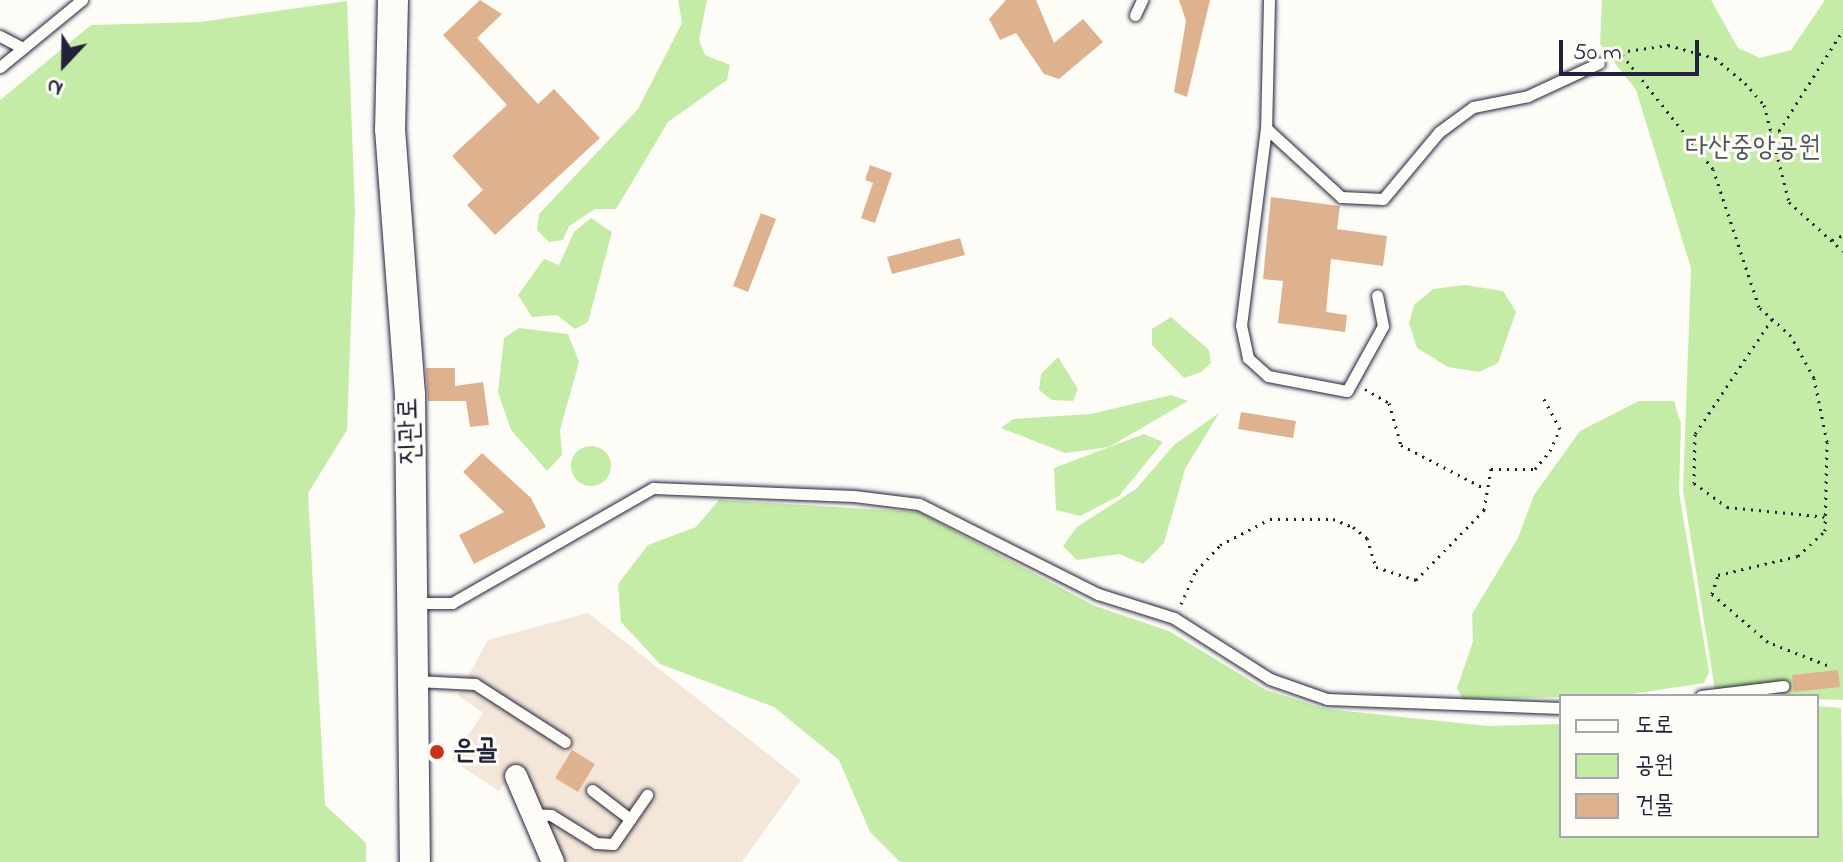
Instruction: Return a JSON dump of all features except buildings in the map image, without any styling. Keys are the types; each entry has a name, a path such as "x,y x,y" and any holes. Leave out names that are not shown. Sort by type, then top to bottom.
{"main road":[{"name":"진관로","path":"393,0 390,129 410,395 416,681 415,862"}],"street":[{"path":"516,776 553,862"}],"lane":[{"path":"0,67 82,0"},
{"path":"1135,15 1142,0"},
{"path":"1269,0 1266,128 1241,325 1248,358 1268,376 1307,388 1347,391 1355,384 1383,326 1377,296"},
{"path":"0,36 23,48"},
{"path":"1266,128 1341,197 1383,199 1456,117 1554,87 1599,63"},
{"path":"415,603 452,603 653,488 919,504 1098,594 1174,618 1270,679 1327,699 1559,708"},
{"path":"416,681 475,684 565,742"},
{"path":"1717,694 1783,686"},
{"path":"592,790 630,819"},
{"path":"531,814 551,815 596,843 613,844 647,795"}],"path":[{"path":"1770,133 1779,131 1843,30"},
{"path":"1827,665 1768,642 1722,606 1710,581 1798,556 1829,518 1827,442 1814,378 1772,319 1759,307 1724,220 1713,169 1620,52 1668,45 1715,58 1764,105 1789,202 1843,251"},
{"path":"1831,241 1843,235"},
{"path":"1772,319 1695,434 1694,483 1727,507 1829,518"},
{"path":"1355,384 1389,403 1401,445 1484,488"},
{"path":"1174,618 1196,571 1220,545 1270,519 1333,519 1353,527 1367,538 1376,567 1416,580 1484,510 1484,488 1491,469 1535,469 1550,451 1560,429 1543,397"}],"shaded area":[{"path":"588,613 801,780 742,862 565,862 519,763 499,791 452,760 483,713 458,695 488,640"}],"green space":[{"path":"678,0 707,0 699,40 705,55 730,65 727,80 668,122 616,209 595,209 569,226 563,240 549,242 537,230 539,214 638,109 682,23"},
{"name":"다산중앙공원","path":"1602,0 1711,0 1738,48 1760,58 1791,50 1825,0 1843,0 1843,700 1819,699 1819,694 1716,694 1683,490 1691,268 1636,90 1600,44"},
{"path":"347,1 355,210 347,430 308,493 325,805 366,843 366,862 0,862 0,100 91,25 200,22"},
{"path":"591,218 612,232 588,322 575,329 557,315 532,317 518,295 544,259 559,265 574,232"},
{"path":"1465,285 1503,291 1516,312 1498,363 1479,372 1448,367 1417,348 1409,323 1414,305 1433,289"},
{"path":"1171,317 1209,350 1211,363 1201,372 1184,378 1152,345 1152,329"},
{"path":"519,328 568,334 579,362 560,430 562,455 547,471 511,430 498,392 504,338"},
{"path":"1058,357 1078,389 1073,401 1052,400 1039,390 1041,374"},
{"path":"1171,395 1188,401 1109,447 1065,453 1001,428 1013,419 1091,414"},
{"path":"1639,401 1674,401 1681,424 1679,492 1709,672 1704,683 1632,694 1463,699 1457,688 1473,641 1472,614 1518,538 1534,495 1580,431"},
{"path":"1219,413 1185,469 1164,543 1143,564 1119,554 1077,560 1063,546 1077,527 1136,489 1174,445"},
{"path":"1144,434 1163,442 1119,496 1080,516 1056,510 1054,468"},
{"path":"591,446 605,452 611,466 605,480 591,486 577,480 571,466 577,452"},
{"path":"719,500 919,512 1095,606 1169,631 1266,690 1326,709 1488,726 1559,724 1559,838 1819,838 1819,706 1841,708 1843,862 900,862 870,832 839,760 774,707 660,664 621,622 618,584 648,545 696,527"}],"place":[{"name":"은골","path":"437,752"}]}
